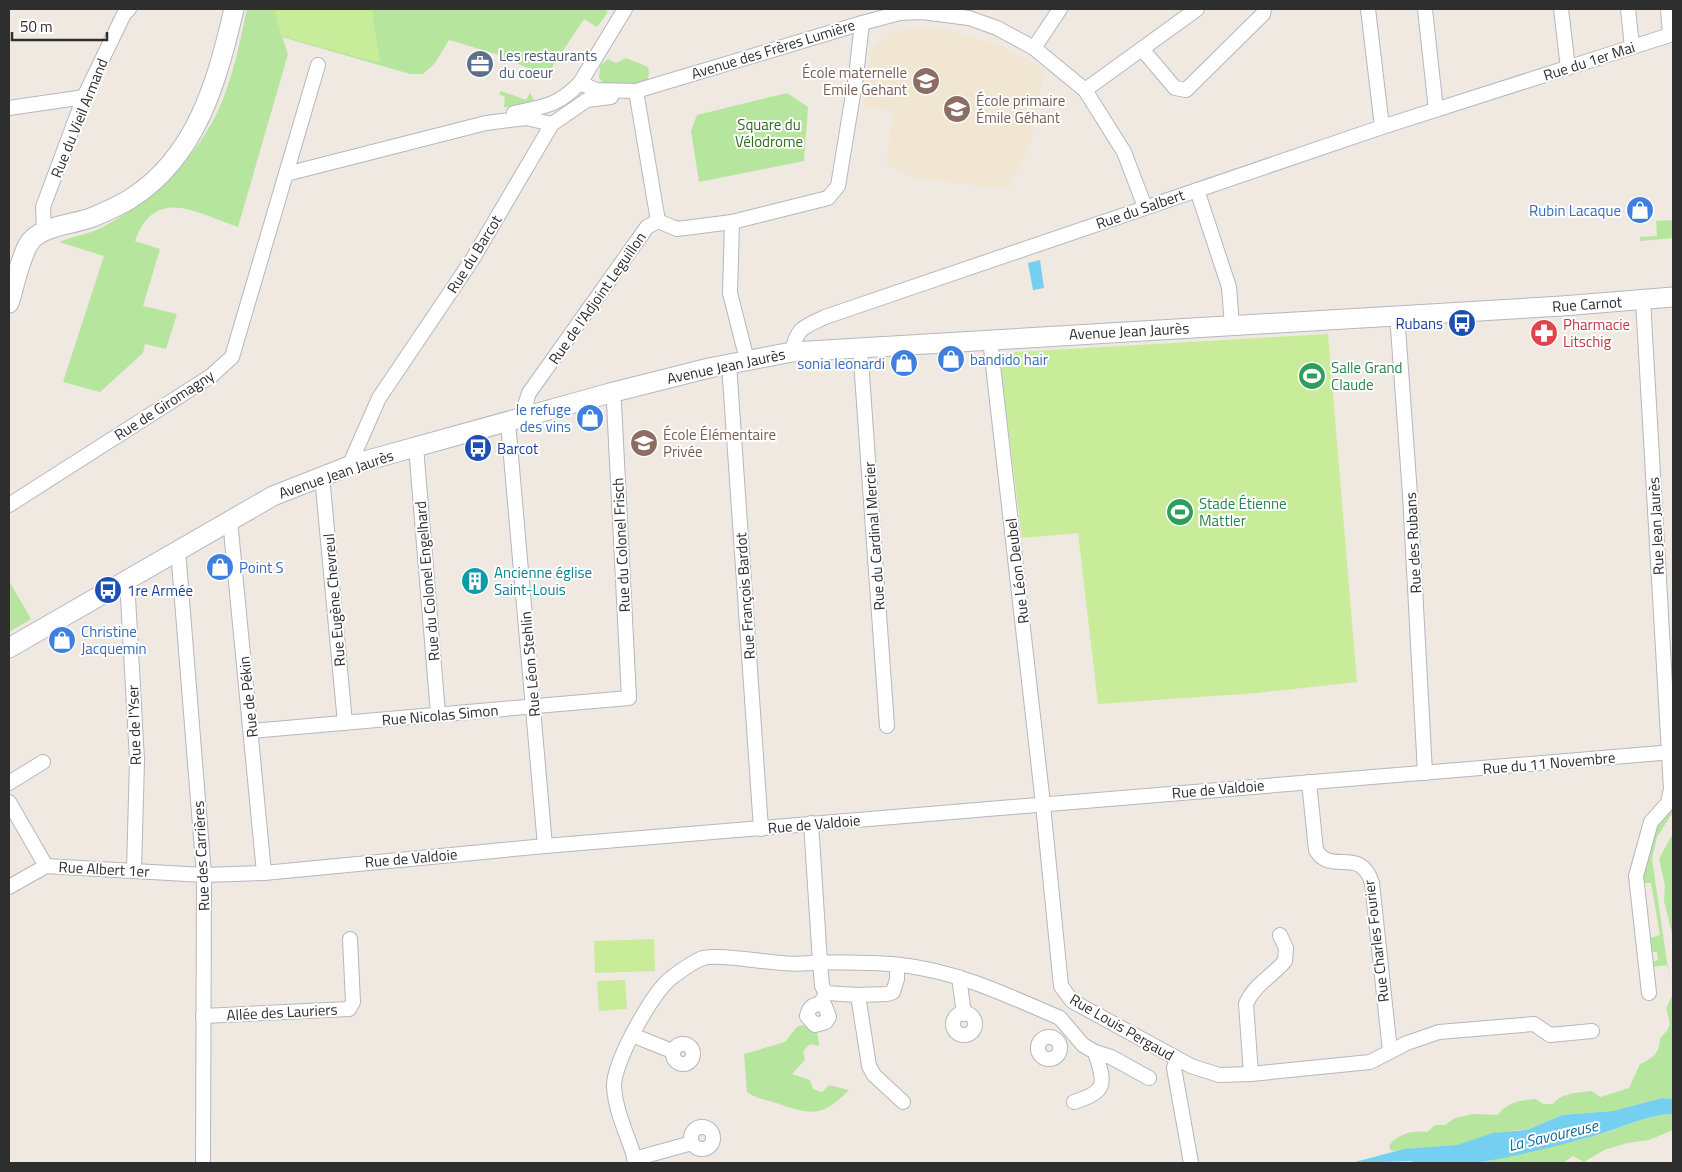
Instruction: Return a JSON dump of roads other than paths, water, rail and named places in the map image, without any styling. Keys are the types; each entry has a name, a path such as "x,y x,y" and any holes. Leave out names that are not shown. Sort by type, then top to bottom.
{"main road":[{"path":"9,302 28,244 44,231 92,218 130,199 153,181 181,153 206,107 222,63 234,9"},
{"name":"Rue Carnot","path":"1500,308 1673,297"},
{"name":"Avenue Jean Jaurès","path":"9,648 273,496 322,476 354,464 610,393 738,362 792,352 860,347 990,338 1232,326 1500,308"}],"street":[{"name":"Rue du Vieil Armand","path":"44,231 43,207 84,97 124,14 129,9"},
{"path":"286,174 486,123 509,114 561,101 580,83 625,9"},
{"path":"1034,48 1060,9"},
{"path":"1086,90 1142,49 1181,13 1197,9"},
{"path":"1142,49 1175,88 1186,90 1263,14 1264,9"},
{"path":"1368,9 1382,127"},
{"path":"1425,9 1436,110"},
{"path":"1561,9 1568,68"},
{"path":"1628,9 1632,46"},
{"path":"1668,9 1672,34"},
{"name":"Avenue des Frères Lumière","path":"580,83 596,90 636,91 862,23 900,14 922,12 969,18 997,28 1034,48 1086,90 1124,152 1144,207"},
{"path":"658,221 677,229 732,222 828,198 834,193 838,186 856,76 862,23"},
{"name":"Rue du 1er Mai","path":"1505,89 1672,34"},
{"path":"286,174 318,65"},
{"path":"580,83 584,96 583,102"},
{"name":"Rue du Salbert","path":"792,352 795,337 802,328 825,317 1382,127 1505,89"},
{"name":"Rue du Barcot","path":"354,464 353,457 379,398 472,260 552,124 583,102 627,96 636,91"},
{"name":"Rue de l'Adjoint Leguillon","path":"529,416 526,402 529,394 647,228 658,221 636,91"},
{"path":"9,108 84,97"},
{"path":"486,123 526,118 552,124 556,114 550,104"},
{"name":"Rue de Giromagny","path":"9,504 211,376 227,363 237,343 286,174"},
{"path":"1197,190 1229,288 1232,326"},
{"name":"Rue François Bardot","path":"732,222 730,293 738,362 761,829"},
{"name":"Rue Jean Jaurès","path":"1643,300 1671,752 1670,799 1651,822 1635,883 1649,993"},
{"name":"Rue des Rubans","path":"1397,314 1410,495 1425,773"},
{"name":"Rue Léon Deubel","path":"990,338 1043,804"},
{"name":"Rue du Cardinal Mercier","path":"860,347 887,726"},
{"name":"Rue du Colonel Frisch","path":"610,393 614,403 629,698"},
{"name":"Rue Léon Stehlin","path":"508,422 545,846"},
{"name":"Rue du Colonel Engelhard","path":"416,447 438,714"},
{"name":"Rue Eugène Chevreul","path":"322,476 346,724"},
{"name":"Rue de Pékin","path":"230,520 264,873"},
{"name":"Rue des Carrières","path":"178,550 204,875 203,1163"},
{"name":"Rue de l'Yser","path":"127,579 137,760 134,871"},
{"name":"Rue Nicolas Simon","path":"251,731 629,698"},
{"name":"Rue du 11 Novembre","path":"1425,773 1671,752"},
{"path":"9,783 43,762"},
{"name":"Rue de Valdoie","path":"204,875 264,873 811,823 1425,773"},
{"name":"Rue Charles Fourier","path":"1309,782 1316,850 1320,857 1325,861 1350,860 1359,864 1366,869 1372,883 1390,1051"},
{"path":"9,802 46,866"},
{"name":"Rue Louis Pergaud","path":"1043,804 1060,986 1072,1001 1177,1059 1201,1070 1219,1074 1251,1074 1370,1062 1390,1051 1431,1035 1451,1031 1534,1024 1550,1035 1592,1031"},
{"path":"811,823 823,998 858,994 888,994 893,992 897,979 897,965"},
{"name":"Rue Albert 1er","path":"9,885 46,866 204,875"},
{"path":"1251,1074 1246,1004 1266,978 1285,962 1286,948 1280,935"},
{"name":"Allée des Lauriers","path":"203,1016 349,1009 353,1002 350,939"},
{"path":"692,1143 640,1161 621,1126 614,1085 616,1067 632,1035 670,978 702,958 722,957 806,964 820,962 897,965 959,977 994,990 1063,1023 1083,1045 1095,1052 1111,1057 1149,1078"},
{"path":"959,977 964,1014"},
{"path":"858,994 869,1066 874,1075 904,1102"},
{"path":"1055,1039 1072,1001"},
{"path":"632,1035 672,1051"},
{"path":"1074,1102 1093,1095 1101,1084 1102,1076 1095,1052"},
{"path":"1177,1059 1174,1068 1191,1163"}],"water":[{"path":"1040,260 1044,288 1033,290 1028,263"},
{"name":"La Savoureuse","path":"1662,1098 1673,1099 1673,1114 1644,1119 1597,1135 1518,1155 1464,1164 1417,1163 1411,1161 1351,1163 1404,1149 1457,1145 1493,1133 1527,1130 1562,1115 1613,1111"}],"place":[{"name":"Les restaurants du coeur","path":"480,64"},
{"name":"École maternelle Emile Gehant","path":"926,81"},
{"name":"École primaire Émile Géhant","path":"957,109"},
{"name":"Rubin Lacaque","path":"1640,210"},
{"name":"Rubans","path":"1462,323"},
{"name":"Pharmacie Litschig","path":"1544,333"},
{"name":"bandido hair","path":"951,359"},
{"name":"sonia leonardi","path":"904,363"},
{"name":"Salle Grand Claude","path":"1312,376"},
{"name":"le refuge des vins","path":"590,418"},
{"name":"École Élémentaire Privée","path":"644,443"},
{"name":"Barcot","path":"478,448"},
{"name":"Stade Étienne Mattler","path":"1180,512"},
{"name":"Point S","path":"220,567"},
{"name":"Ancienne église Saint-Louis","path":"475,581"},
{"name":"1re Armée","path":"108,590"},
{"name":"Christine Jacquemin","path":"62,640"}],"park label":[{"name":"Square du Vélodrome","path":"769,132"}]}
